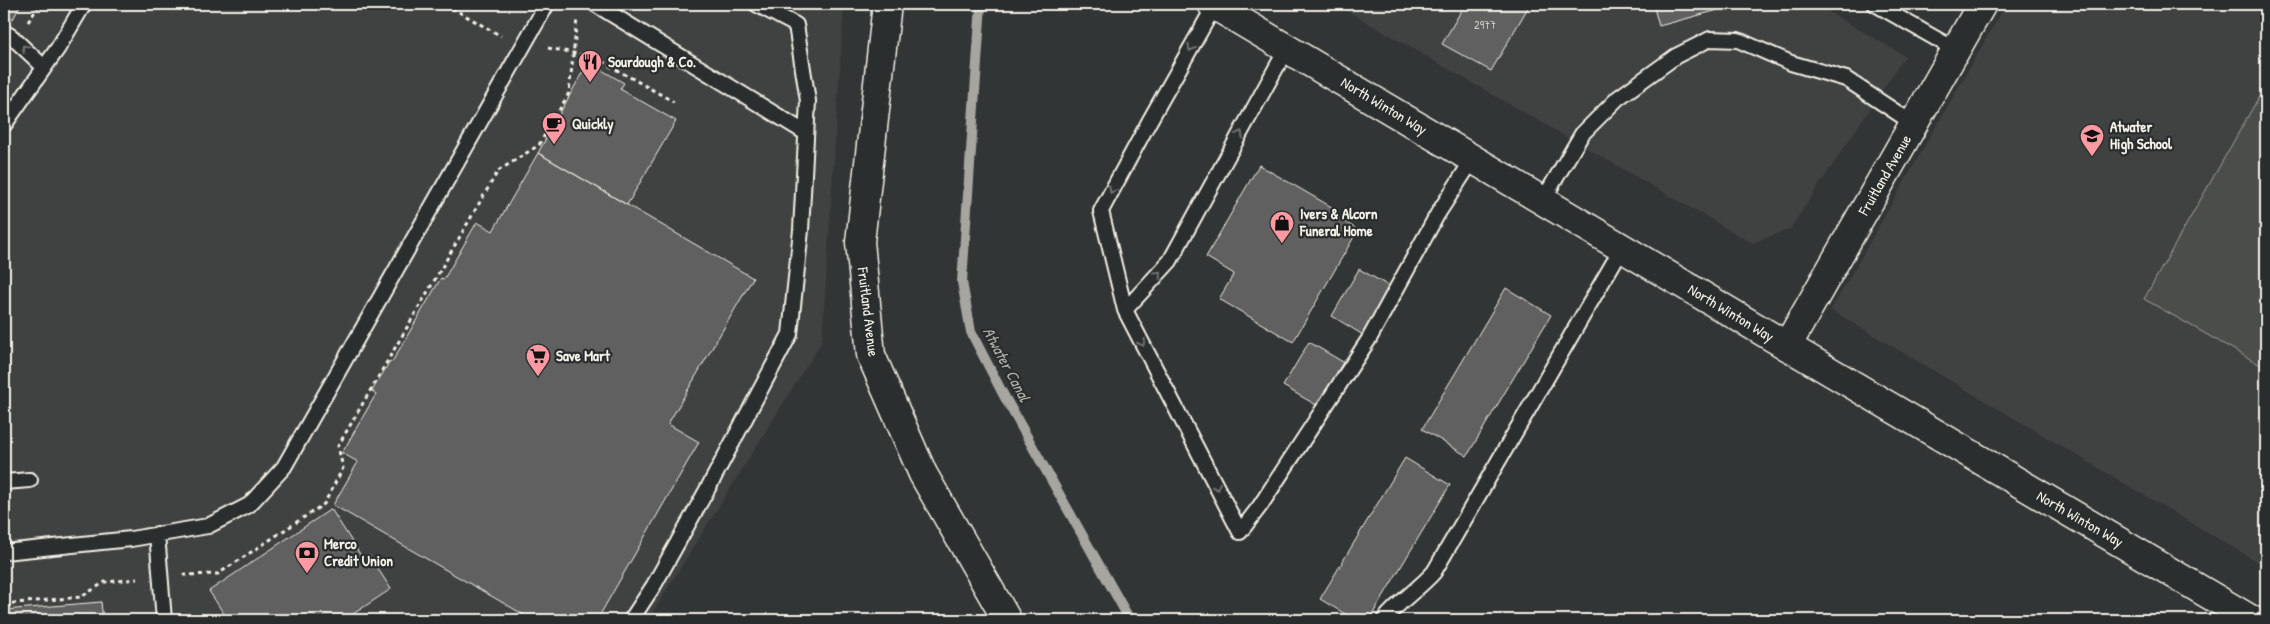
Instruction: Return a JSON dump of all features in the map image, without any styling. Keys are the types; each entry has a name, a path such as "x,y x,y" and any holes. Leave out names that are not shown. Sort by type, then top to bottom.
{"main road":[{"name":"Fruitland Avenue","path":"887,4 860,242 871,354 923,474 1007,620"},
{"name":"Fruitland Avenue","path":"1787,346 1982,4"},
{"name":"North Winton Way","path":"1214,5 2252,620"}],"lane":[{"path":"4,125 84,4"},
{"path":"4,552 208,526 249,505 284,467 547,4"},
{"path":"596,4 806,133"},
{"path":"632,620 654,586 709,487 790,334 801,230 808,101 796,25 756,4"},
{"path":"1875,4 1956,50"},
{"path":"1214,5 1101,211 1125,310 1240,532 1260,506 1369,339 1437,215 1473,159"},
{"path":"4,32 12,37 44,67"},
{"path":"1543,200 1582,134 1618,98 1676,56 1710,38 1738,40 1791,63 1846,79 1914,124"},
{"path":"1125,310 1170,261 1287,48"},
{"path":"1384,620 1390,612 1421,586 1434,572 1622,248"},
{"path":"4,482 30,480"},
{"path":"156,534 164,620"}],"path":[{"path":"446,4 502,36 594,57 674,102"}],"shaded area":[{"path":"4,4 844,4 822,341 648,620 4,620"},
{"path":"1335,4 1815,4 1905,56 1790,229 1752,243"},
{"name":"Atwater High School","path":"2006,4 2266,4 2266,567 1831,310"},
{"path":"2260,95 2266,99 2266,368 2144,299"}],"building":[{"path":"4,4 21,4 13,19 4,14"},
{"path":"1460,4 1530,4 1491,71 1442,44 1464,6"},
{"path":"1653,4 1733,4 1733,6 1659,26"},
{"path":"588,62 624,83 620,89 676,121 627,205 538,153"},
{"name":"Save Mart","path":"538,153 753,278 668,424 699,442 597,620 533,620 333,505 358,462 342,453 376,394 372,391 390,361 392,362 441,278 444,279 477,222 493,231"},
{"name":"Ivers & Alcorn Funeral Home","path":"1259,165 1335,209 1332,214 1358,230 1293,342 1219,299 1234,274 1206,257"},
{"path":"1359,269 1396,290 1368,338 1332,316"},
{"path":"1506,288 1551,315 1467,456 1422,429"},
{"path":"1309,342 1343,362 1318,406 1283,386"},
{"path":"1405,458 1450,485 1369,620 1355,620 1320,599"},
{"name":"Merco Credit Union","path":"331,509 363,559 369,555 391,589 344,620 228,620 209,591"},
{"path":"101,602 103,620 4,620 4,610"}],"waterway":[{"name":"Atwater Canal","path":"981,4 962,282 971,332 1003,394 1130,620"}],"place":[{"name":"Sourdough & Co.","path":"590,83"},
{"name":"Quickly","path":"554,145"},
{"name":"Atwater High School","path":"2092,157"},
{"name":"Ivers & Alcorn Funeral Home","path":"1282,244"},
{"name":"Save Mart","path":"538,377"},
{"name":"Merco Credit Union","path":"307,574"}]}
